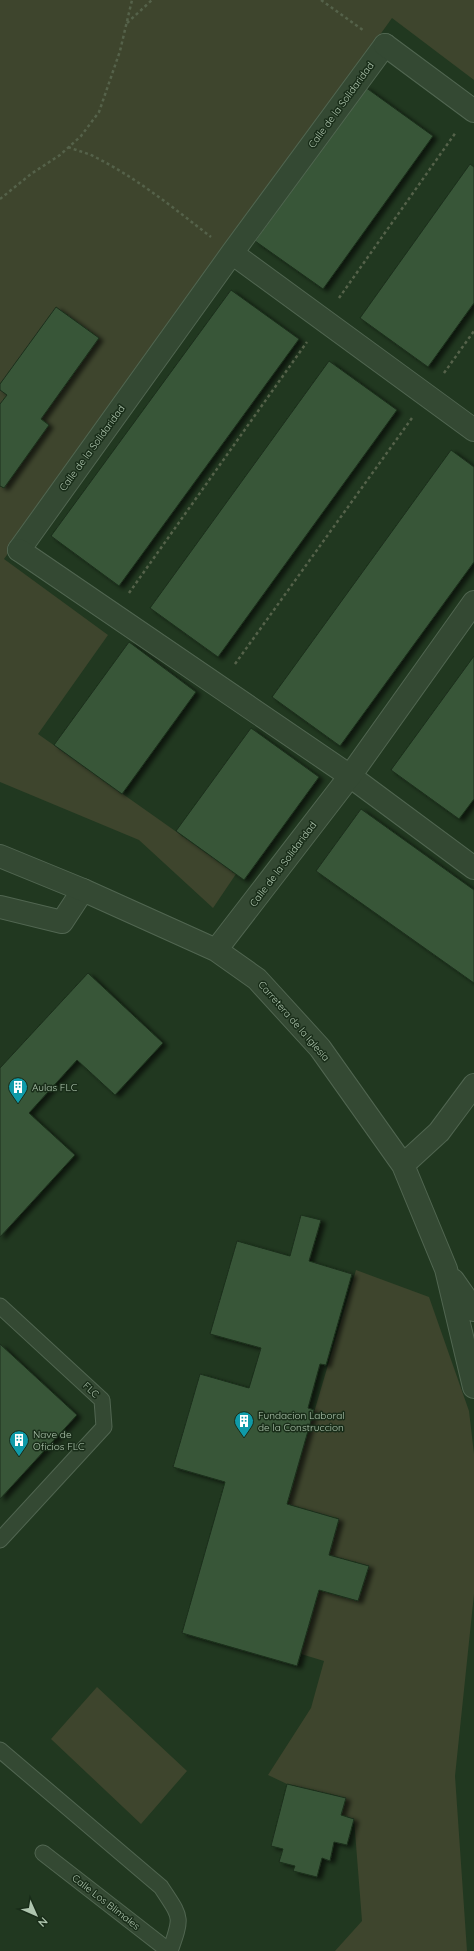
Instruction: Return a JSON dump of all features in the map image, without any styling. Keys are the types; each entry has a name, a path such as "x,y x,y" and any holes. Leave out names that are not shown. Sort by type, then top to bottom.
{"street":[{"path":"385,45 473,110"},
{"name":"Calle de la Solidaridad","path":"385,45 232,253 19,550 350,776 474,868"},
{"path":"232,253 322,321 474,430"},
{"name":"Calle de la Solidaridad","path":"216,950 350,776 474,602"},
{"name":"Carretera de la Iglesia","path":"0,856 83,890 216,950 257,979 320,1048 403,1165 465,1312 474,1343"},
{"path":"0,907 62,922 83,890"},
{"path":"403,1165 439,1132 474,1085"},
{"name":"Carretera de la Iglesia","path":"465,1312 474,1387"}],"lane":[{"name":"FLC","path":"0,1306 102,1400 104,1428 0,1540"},
{"path":"0,1750 161,1887 179,1914 178,1927 170,1951"},
{"name":"Calle Los Blimales","path":"44,1853 170,1951"}],"path":[{"path":"0,199 31,174 60,155 81,136 99,112 120,51 132,0"},
{"path":"126,24 152,0"},
{"path":"321,0 385,45"},
{"path":"114,615 473,110"},
{"path":"68,147 97,158 162,199 232,253"},
{"path":"219,687 474,331"}],"green space":[{"path":"0,0 474,0 474,80 392,18 4,559 108,635 38,734 236,874 213,908 139,840 0,782"},
{"path":"356,1270 429,1297 469,1411 474,1454 474,1594 455,1776 467,1951 335,1951 362,1921 354,1819 341,1815 346,1798 287,1784 268,1775 311,1708 324,1661 301,1654 319,1590 358,1601 369,1566 329,1555 339,1519 287,1504"},
{"path":"97,1687 187,1771 141,1824 51,1739"}],"building":[{"path":"365,87 433,136 323,289 255,241"},
{"path":"470,164 474,167 474,303 428,367 360,318"},
{"path":"231,290 299,339 119,586 51,536"},
{"path":"56,307 99,338 41,419 49,425 4,488 0,486 0,404 7,395 0,390 0,384"},
{"path":"329,361 397,410 218,657 150,608"},
{"path":"451,450 474,467 474,562 340,746 272,697"},
{"path":"129,642 196,692 122,794 54,745"},
{"path":"474,656 474,799 459,819 391,770"},
{"path":"251,728 319,777 244,880 176,831"},
{"path":"361,809 474,890 474,983 316,871"},
{"name":"Aulas FLC","path":"88,973 163,1043 115,1095 77,1060 29,1113 75,1155 0,1237 0,1068"},
{"name":"Fundacion Laboral de la Construccion","path":"301,1215 321,1220 309,1261 352,1274 326,1365 320,1364 308,1408 314,1410 287,1504 339,1519 329,1555 369,1566 358,1601 319,1590 297,1666 182,1633 225,1482 173,1467 200,1374 249,1388 261,1348 210,1334 237,1241 290,1256"},
{"name":"Nave de Oficios FLC","path":"0,1344 77,1415 0,1499"},
{"path":"287,1784 346,1798 341,1815 354,1819 347,1845 334,1842 330,1861 322,1858 317,1877 293,1871 295,1866 279,1862 283,1849 271,1846"}],"place":[{"name":"Aulas FLC","path":"18,1104"},
{"name":"Fundacion Laboral de la Construccion","path":"244,1438"},
{"name":"Nave de Oficios FLC","path":"19,1457"}]}
